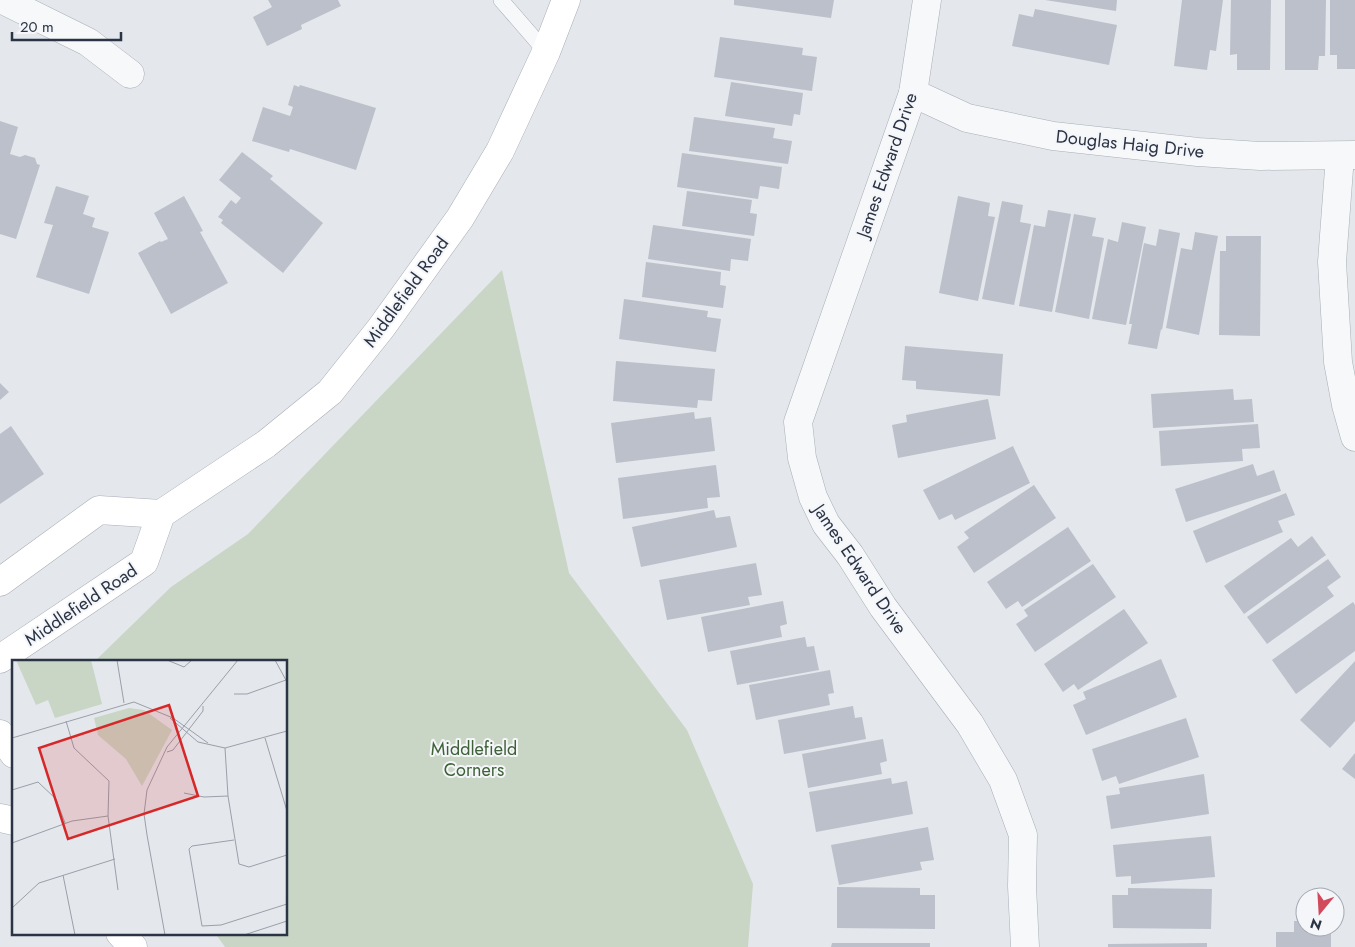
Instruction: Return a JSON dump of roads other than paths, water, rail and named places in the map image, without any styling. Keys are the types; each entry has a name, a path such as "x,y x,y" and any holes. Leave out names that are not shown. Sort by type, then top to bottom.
{"main road":[{"name":"Middlefield Road","path":"0,659 144,562 160,514 266,444 330,392 381,328 460,218 500,151 546,52 566,0"},
{"path":"0,582 99,510 160,514"},
{"path":"0,734 12,751"},
{"path":"121,934 133,947"}],"street":[{"path":"2,0 88,42 130,74"},
{"name":"James Edward Drive","path":"927,0 912,93 798,422 802,458 813,496 826,524 850,555 883,607 970,724 1004,780 1023,835 1022,886 1025,947"},
{"name":"Douglas Haig Drive","path":"912,93 968,118 1053,136 1198,152 1260,156 1348,155"},
{"path":"1348,155 1332,262 1338,362 1346,405 1355,437"}],"lane":[{"path":"501,0 546,52"}],"park label":[{"name":"Middlefield Corners","path":"474,760"}]}
